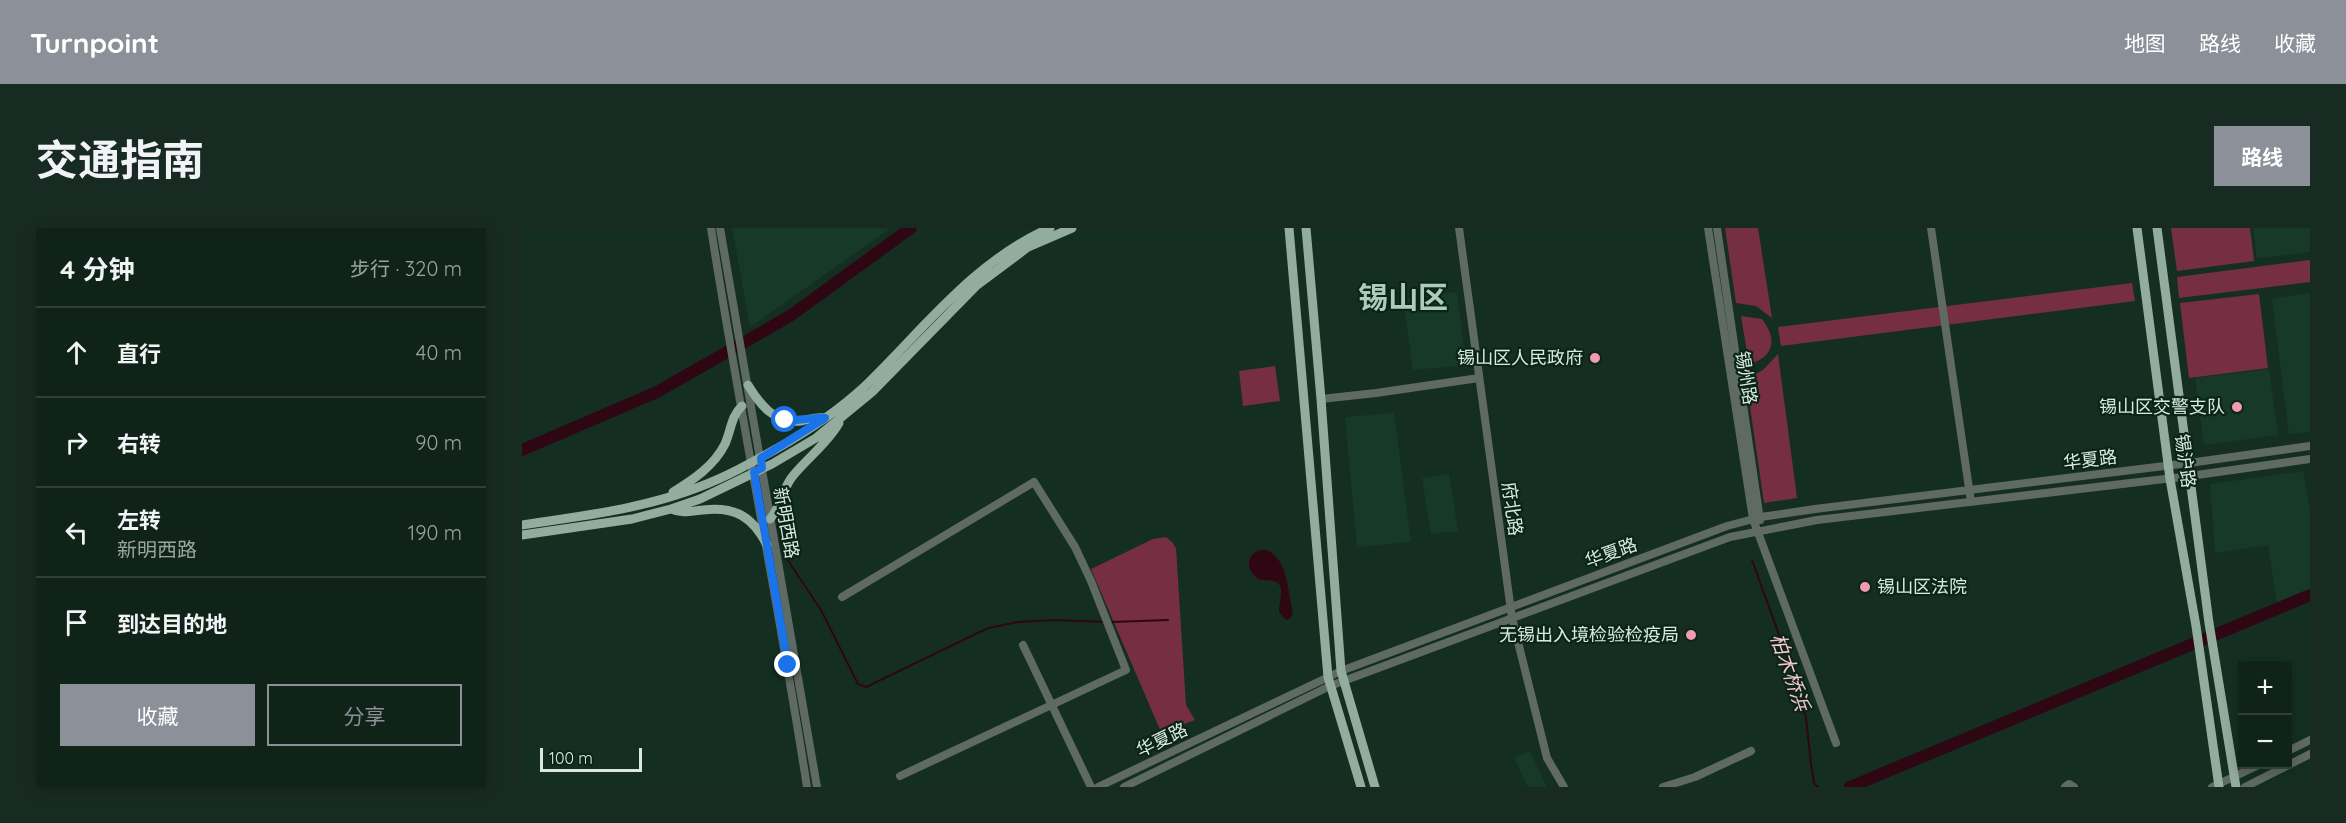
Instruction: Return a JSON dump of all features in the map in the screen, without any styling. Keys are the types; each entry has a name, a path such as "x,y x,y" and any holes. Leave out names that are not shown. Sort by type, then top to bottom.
{"main road":[{"path":"522,535 632,519 700,499 757,465 825,418 863,388 970,279 1023,239 1050,228"},
{"path":"522,525 598,514 658,500 757,465 816,438 872,392 976,286 1028,247 1072,228"},
{"path":"1289,228 1329,681 1361,787"},
{"path":"1306,228 1342,676 1375,787"},
{"name":"锡沪路","path":"2137,228 2170,479 2196,626 2216,786"},
{"path":"2157,228 2209,623 2235,782"},
{"path":"748,385 756,399 776,417 793,420 825,418"},
{"path":"658,500 702,473 713,462 724,446 735,412 742,406"},
{"path":"770,519 778,510 790,479 830,438 843,417"},
{"path":"671,509 679,513 721,508 742,515 750,520 767,545"}],"street":[{"name":"新明西路","path":"711,228 734,371 770,519 818,787"},
{"name":"新明西路","path":"720,228 748,385 767,545 807,787"},
{"name":"府北路","path":"1459,228 1512,618 1547,758 1564,787"},
{"name":"锡州路","path":"1708,228 1757,518"},
{"name":"锡州路","path":"1717,228 1758,531 1836,743"},
{"path":"1931,228 1971,502"},
{"path":"1321,399 1479,378"},
{"name":"华夏路","path":"1098,787 1329,681 1510,606 1726,526 1757,518 2189,464 2310,446"},
{"name":"华夏路","path":"1342,676 1512,618 1730,537 1817,520 2170,479 2310,459"},
{"path":"842,597 1034,482 1075,547 1126,670 900,776"},
{"path":"1023,645 1091,787"},
{"name":"华夏路","path":"1124,787 1329,681"},
{"path":"2292,749 2310,740"},
{"path":"1664,787 1695,777 1751,751"},
{"path":"2245,787 2310,754"},
{"path":"2216,786 2235,782 2255,769"},
{"path":"2065,787 2069,784 2074,787"}],"shaded area":[{"path":"732,228 891,228 750,327"},
{"path":"1725,228 1758,228 1772,318 1756,306 1736,303"},
{"path":"2171,228 2250,228 2254,261 2177,271"},
{"path":"2253,228 2310,228 2310,252 2257,258"},
{"path":"2310,260 2310,282 2179,298 2177,277"},
{"path":"2132,283 2135,301 1781,346 1778,327"},
{"path":"1457,292 1466,365 1413,370 1403,298"},
{"path":"2310,293 2310,432 2289,434 2272,299"},
{"path":"2259,294 2268,368 2189,378 2180,303"},
{"path":"1741,316 1762,319 1770,333 1771,346 1768,352 1758,361 1749,364"},
{"path":"1778,354 1797,498 1764,503 1746,379 1763,370"},
{"path":"1275,366 1280,401 1243,406 1239,371"},
{"name":"锡山区交警支队","path":"2269,369 2278,435 2204,445 2195,378"},
{"path":"1394,413 1411,542 1357,547 1345,417"},
{"path":"2303,471 2310,511 2310,591 2277,603 2268,545 2215,553 2210,484"},
{"path":"1449,474 1458,531 1431,534 1422,478"},
{"path":"1166,537 1176,548 1186,705 1195,720 1161,732 1091,569 1153,539"},
{"path":"1260,550 1267,550 1279,560 1287,581 1293,613 1291,618 1286,620 1279,612 1281,588 1279,584 1269,580 1260,580 1249,566 1251,556"},
{"path":"1530,751 1547,787 1528,787 1514,758"}],"waterway":[{"path":"522,450 657,392 790,316 911,228"},
{"path":"785,556 821,610 858,684 866,687 988,628 1018,622 1056,620 1105,622"},
{"name":"柏木桥浜","path":"1752,560 1792,671 1806,718 1814,783 1818,787"},
{"path":"1850,787 2310,595"},
{"path":"1111,622 1168,620"}],"place":[{"name":"锡山区人民政府","path":"1595,358"},
{"name":"锡山区交警支队","path":"2237,407"},
{"name":"锡山区法院","path":"1865,587"},
{"name":"无锡出入境检验检疫局","path":"1691,635"}],"district":[{"name":"锡山区","path":"1403,298"}],"route":[{"path":"785,420 825,418 812,429 761,458 762,468 754,472 788,665"}]}
